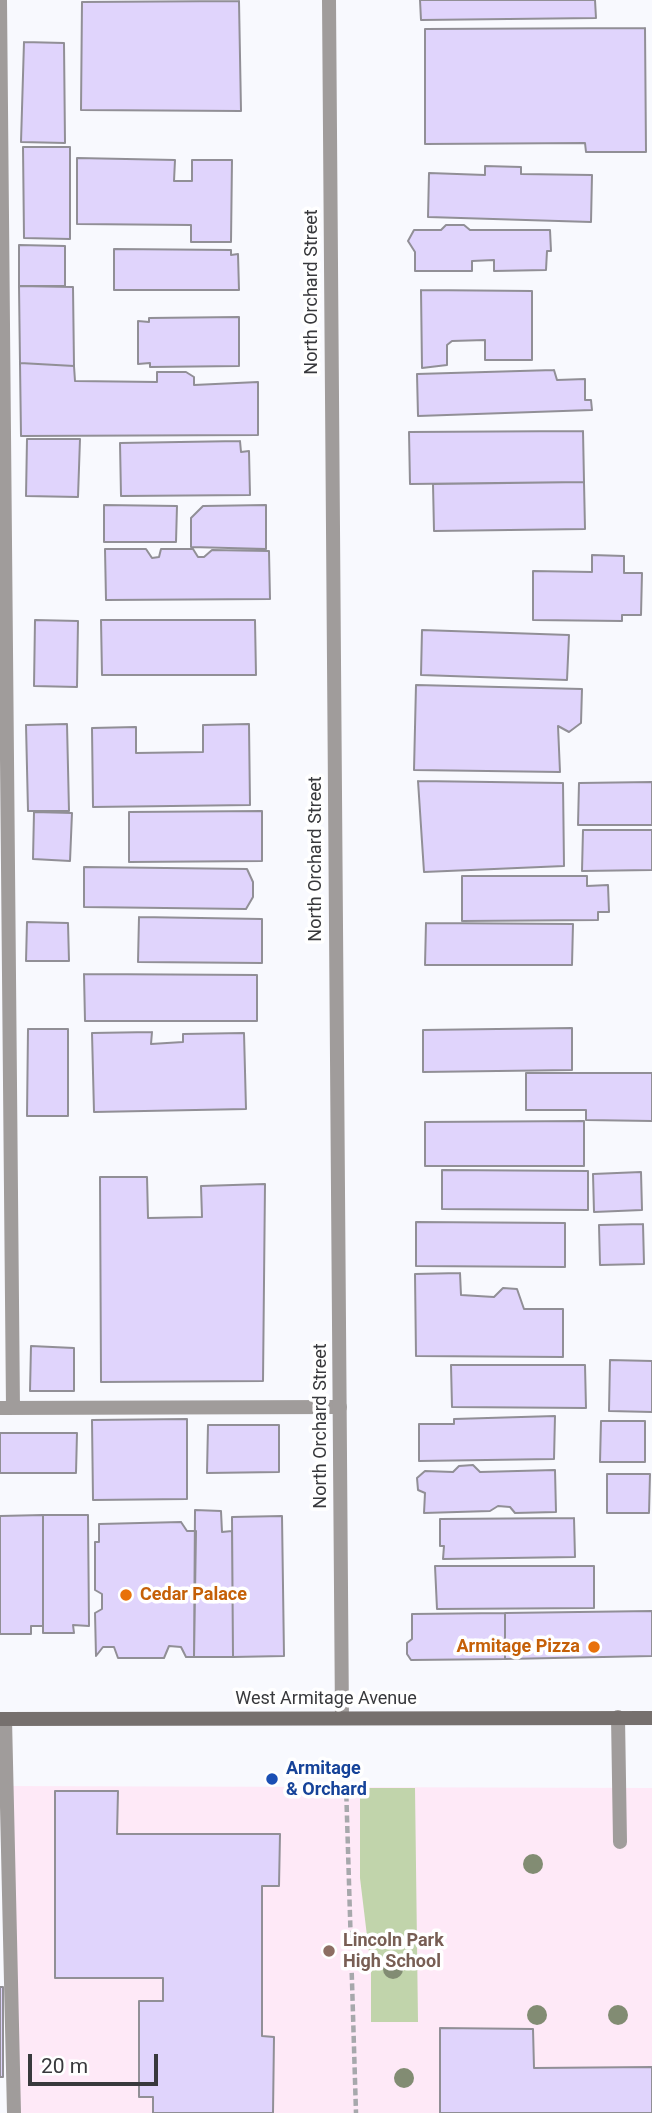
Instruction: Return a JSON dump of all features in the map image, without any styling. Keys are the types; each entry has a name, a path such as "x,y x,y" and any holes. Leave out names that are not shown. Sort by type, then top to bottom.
{"street":[{"path":"0,0 6,1408 340,1407"},
{"name":"North Orchard Street","path":"329,0 342,1718"},
{"path":"618,1717 620,1842"},
{"name":"West Armitage Avenue","path":"2,1719 652,1717"},
{"path":"2,1719 14,2113"}],"path":[{"path":"346,1784 356,2113"}],"shaded area":[{"name":"Lincoln Park High School","path":"4,1786 652,1788 652,2113 8,2113"}],"green space":[{"path":"360,1788 415,1788 418,2022 371,2022 371,1969 360,1878"}],"building":[{"path":"420,0 595,0 596,18 421,20"},
{"path":"239,1 241,111 81,110 82,2"},
{"path":"645,28 646,152 586,152 585,143 425,144 425,29"},
{"path":"24,42 64,43 65,143 21,142"},
{"path":"23,147 70,147 70,239 24,238"},
{"path":"77,158 175,160 174,181 192,181 192,160 232,160 231,242 191,242 191,225 77,224"},
{"path":"485,166 521,167 521,174 592,175 591,222 428,217 429,173 485,175"},
{"path":"446,225 464,225 470,230 550,230 551,251 547,251 546,270 494,271 494,260 472,261 472,271 415,271 415,252 408,241 414,230 441,230"},
{"path":"19,245 65,246 65,286 19,286"},
{"path":"114,249 231,250 231,255 238,254 239,290 114,290"},
{"path":"19,286 73,287 74,366 20,363"},
{"path":"421,290 532,291 532,360 485,360 485,340 452,341 447,345 447,365 422,368"},
{"path":"239,317 239,366 150,367 150,363 138,364 138,321 149,322 149,318"},
{"path":"20,363 74,366 75,381 157,382 157,372 186,372 194,377 194,385 258,382 258,435 21,436"},
{"path":"554,370 557,380 585,379 585,400 591,400 592,410 418,416 417,374"},
{"path":"583,431 584,482 410,484 409,432"},
{"path":"27,439 80,439 78,497 26,496"},
{"path":"240,441 241,452 249,451 250,495 121,496 120,443"},
{"path":"584,482 585,529 434,531 433,484"},
{"path":"104,505 177,506 176,542 104,542"},
{"path":"266,505 266,549 191,547 191,518 203,506"},
{"path":"105,549 146,549 152,558 159,557 161,549 193,549 198,557 204,557 212,550 269,551 270,599 106,600"},
{"path":"592,555 624,556 624,573 642,573 641,615 622,615 622,621 533,620 533,571 592,572"},
{"path":"35,620 78,621 77,687 34,686"},
{"path":"101,620 255,620 256,675 102,675"},
{"path":"422,630 569,635 567,680 421,675"},
{"path":"416,685 582,689 581,723 569,732 558,726 560,772 414,770"},
{"path":"67,724 69,811 28,811 26,725"},
{"path":"249,724 250,805 93,807 92,728 136,727 136,753 203,752 203,725"},
{"path":"418,781 563,783 564,866 424,872"},
{"path":"652,782 652,825 578,825 579,783"},
{"path":"262,811 262,861 129,862 129,812"},
{"path":"34,812 72,813 70,861 33,859"},
{"path":"583,830 652,830 652,870 582,871"},
{"path":"84,867 247,869 253,882 253,897 246,909 84,907"},
{"path":"462,876 587,876 587,886 608,885 609,912 598,912 598,920 462,921"},
{"path":"139,917 262,919 262,963 138,962"},
{"path":"27,922 68,923 69,961 26,961"},
{"path":"426,923 573,924 572,965 425,965"},
{"path":"84,974 257,975 257,1021 85,1021"},
{"path":"572,1028 572,1070 423,1072 423,1030"},
{"path":"28,1029 68,1029 68,1116 27,1116"},
{"path":"152,1032 151,1044 183,1042 183,1034 244,1033 246,1109 94,1112 92,1033"},
{"path":"526,1073 652,1073 652,1121 586,1120 586,1110 526,1110"},
{"path":"584,1121 584,1166 425,1166 425,1122"},
{"path":"442,1170 588,1171 588,1210 442,1209"},
{"path":"641,1172 642,1210 594,1212 593,1174"},
{"path":"100,1177 147,1177 148,1218 202,1217 201,1186 265,1184 263,1381 101,1382"},
{"path":"416,1222 565,1223 565,1267 416,1266"},
{"path":"643,1224 644,1264 600,1265 599,1225"},
{"path":"460,1273 461,1295 494,1297 503,1288 517,1289 524,1309 563,1309 563,1357 416,1356 415,1274"},
{"path":"31,1346 74,1348 74,1391 30,1391"},
{"path":"610,1360 652,1361 652,1412 609,1411"},
{"path":"451,1365 585,1365 586,1408 452,1407"},
{"path":"555,1416 554,1459 419,1461 419,1424 454,1424 454,1419"},
{"path":"187,1419 187,1499 93,1500 92,1420"},
{"path":"601,1421 645,1421 645,1462 600,1462"},
{"path":"208,1425 279,1425 279,1472 207,1473"},
{"path":"0,1433 77,1433 76,1473 0,1473"},
{"path":"473,1465 480,1472 555,1470 556,1512 515,1513 510,1507 498,1506 490,1511 424,1513 425,1493 418,1490 417,1478 425,1471 453,1472 459,1466"},
{"path":"607,1474 650,1474 649,1513 607,1513"},
{"path":"195,1510 221,1511 222,1532 232,1531 233,1657 194,1657"},
{"path":"43,1515 43,1626 31,1626 31,1634 0,1634 0,1516"},
{"path":"43,1515 88,1515 89,1626 73,1625 74,1633 43,1633"},
{"path":"282,1516 284,1656 233,1657 232,1517"},
{"path":"574,1518 575,1557 443,1559 440,1519"},
{"path":"181,1522 187,1531 196,1531 194,1657 186,1657 181,1647 169,1646 164,1658 118,1658 114,1647 103,1647 96,1656 95,1613 102,1609 102,1594 95,1590 95,1542 99,1542 99,1524"},
{"path":"435,1566 594,1566 594,1608 437,1609"},
{"path":"652,1611 652,1656 505,1659 505,1613"},
{"path":"505,1613 505,1659 411,1660 407,1654 407,1643 412,1639 412,1614"},
{"path":"55,1791 118,1791 117,1834 280,1834 279,1886 262,1886 262,2036 274,2037 273,2113 153,2113 153,2097 139,2097 139,2001 163,2001 163,1978 55,1978"},
{"path":"0,1987 3,1987 3,2077 0,2077"},
{"path":"440,2028 533,2029 534,2068 652,2067 652,2113 440,2113"}],"place":[{"name":"Cedar Palace","path":"126,1595"},
{"name":"Armitage Pizza","path":"594,1647"},
{"name":"Armitage & Orchard","path":"272,1779"},
{"name":"Lincoln Park High School","path":"329,1951"}]}
